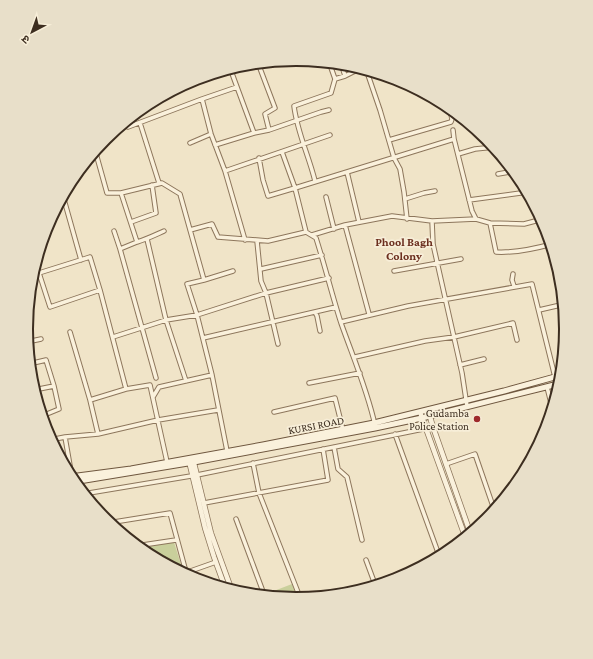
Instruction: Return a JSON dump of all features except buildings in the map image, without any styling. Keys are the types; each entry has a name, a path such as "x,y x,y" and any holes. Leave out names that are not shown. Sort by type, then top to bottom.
{"main road":[{"name":"KURSI ROAD","path":"467,404 555,377"},
{"name":"KURSI ROAD","path":"78,478 191,460 375,426 554,385"},
{"name":"KURSI ROAD","path":"78,478 167,462 191,460 343,430 375,426"}],"street":[{"path":"260,68 275,108 265,114 269,130"},
{"path":"314,181 310,161 303,145 296,121 294,106 331,94 335,79 331,68"},
{"path":"343,70 344,76"},
{"path":"335,79 352,72"},
{"path":"232,74 254,133"},
{"path":"368,76 394,158 400,169 407,219"},
{"path":"128,127 202,99 237,88"},
{"path":"202,99 211,134 225,171 245,240"},
{"path":"215,145 269,130 329,110"},
{"path":"389,140 451,122 451,116"},
{"path":"140,123 159,183"},
{"path":"453,130 469,200 476,219"},
{"path":"190,143 211,134"},
{"path":"225,171 259,158 282,152 330,135"},
{"path":"259,158 268,196 454,139"},
{"path":"458,154 475,149 487,148"},
{"path":"282,152 295,188 306,232"},
{"path":"97,157 107,193 121,193 162,182 180,194 204,280"},
{"path":"347,172 359,222"},
{"path":"498,174 508,172"},
{"path":"131,222 156,213 152,185"},
{"path":"405,198 435,191"},
{"path":"121,193 137,242"},
{"path":"469,200 522,193"},
{"path":"326,197 334,229"},
{"path":"65,203 81,260"},
{"path":"312,235 345,225 392,216 432,221 476,219 490,223 524,224 536,221"},
{"path":"432,221 433,244 460,364 467,404"},
{"path":"490,223 496,252 510,252 546,246"},
{"path":"190,230 212,224 218,237 268,241 306,232 316,238 341,322 360,373 375,426"},
{"path":"345,225 369,314"},
{"path":"114,231 156,378"},
{"path":"120,249 164,231"},
{"path":"147,239 166,320 186,381"},
{"path":"257,241 261,281 266,294 278,344"},
{"path":"260,269 322,255"},
{"path":"39,273 90,258 126,388"},
{"path":"394,271 461,259"},
{"path":"227,452 212,375 197,315 187,284 233,271"},
{"path":"39,273 50,307 100,290"},
{"path":"513,274 512,280 514,286"},
{"path":"113,337 166,320 197,315 266,294 329,278"},
{"path":"341,322 369,314 408,306 532,284 555,377"},
{"path":"539,310 559,305"},
{"path":"203,338 336,306"},
{"path":"315,312 320,331"},
{"path":"355,358 425,341 454,337 513,323 517,340"},
{"path":"70,332 90,400 98,434"},
{"path":"34,341 41,339"},
{"path":"460,364 484,359"},
{"path":"35,363 46,360 54,386 59,409 47,414"},
{"path":"309,383 360,373"},
{"path":"153,398 159,388 212,375"},
{"path":"90,400 126,388 150,385 167,462"},
{"path":"40,389 54,386"},
{"path":"547,387 550,400"},
{"path":"274,412 335,398 343,430"},
{"path":"57,439 98,434 158,420 218,410"},
{"path":"429,413 469,529"},
{"path":"421,415 464,533"},
{"path":"90,493 195,475 433,427"},
{"path":"395,434 438,552"},
{"path":"65,437 69,463"},
{"path":"334,447 338,469 347,477 362,540"},
{"path":"204,503 328,480 322,449"},
{"path":"446,464 475,454 493,505"},
{"path":"191,460 218,555 228,584"},
{"path":"253,463 259,493 298,593"},
{"path":"195,475 205,528 216,562 227,584"},
{"path":"116,522 170,513 183,567"},
{"path":"236,519 263,591"},
{"path":"144,545 176,540"},
{"path":"366,560 374,581"},
{"path":"191,571 216,562"}],"green space":[{"path":"174,542 182,567 165,558 147,547"},
{"path":"292,584 295,593 279,592 272,592"}],"place":[{"name":"Gudamba Police Station","path":"477,419"}],"district":[{"name":"Phool Bagh Colony","path":"404,249"}]}
